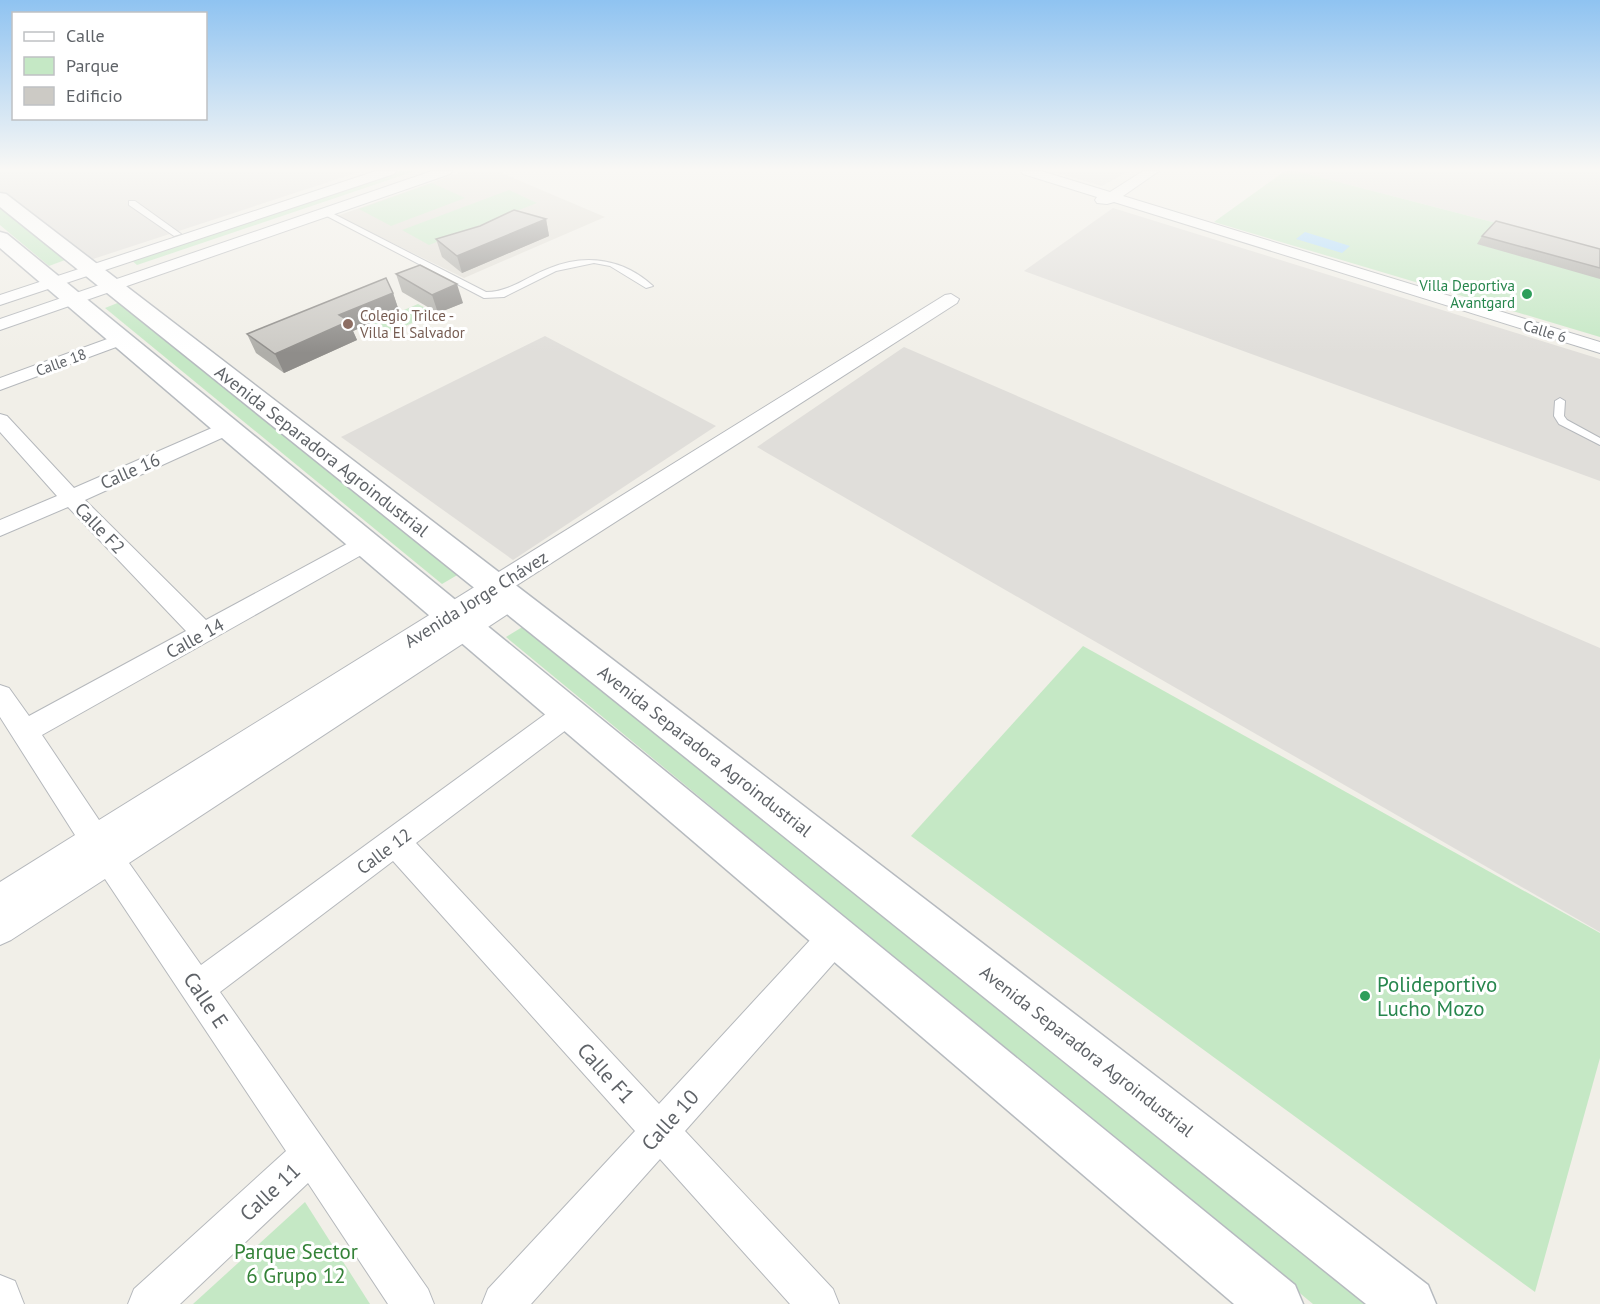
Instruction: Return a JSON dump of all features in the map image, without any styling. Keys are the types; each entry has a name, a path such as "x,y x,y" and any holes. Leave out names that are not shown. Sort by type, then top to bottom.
{"street":[{"name":"Avenida Separadora Agroindustrial","path":"32,232 80,282 121,339 836,936 1254,1296"},
{"path":"0,325 80,282 184,232"},
{"path":"0,317 80,282 220,232"},
{"path":"0,292 80,282 236,232"},
{"path":"0,300 80,282 256,232"},
{"name":"Calle 6","path":"1225,232 1600,348"},
{"name":"Avenida Separadora Agroindustrial","path":"0,238 80,282 503,593 1409,1304"},
{"name":"Avenida Jorge Chávez","path":"0,928 103,848 503,593 951,299"},
{"name":"Calle 18","path":"0,384 121,339"},
{"name":"Calle F2","path":"0,420 71,498 203,633"},
{"name":"Calle 16","path":"0,529 228,428"},
{"name":"Calle 14","path":"26,731 364,544"},
{"name":"Calle E","path":"0,694 413,1304"},
{"name":"Calle 12","path":"198,988 568,712"},
{"name":"Calle F1","path":"395,842 818,1304"},
{"name":"Avenida Jorge Chávez","path":"0,899 103,848"},
{"name":"Calle 10","path":"503,1304 836,936"},
{"name":"Calle 11","path":"149,1304 311,1154"},
{"path":"0,1296 3,1304"}],"lane":[{"path":"364,232 484,295 501,294 554,269 594,261 612,264 649,286"},
{"path":"1560,401 1559,416 1563,422 1600,442"}],"shaded area":[{"path":"53,232 176,232 90,260"},
{"path":"369,232 571,232 464,278"},
{"path":"1079,232 1190,232 1600,359 1600,481 1024,271"},
{"path":"1530,232 1600,232 1600,250"},
{"path":"545,336 716,426 513,560 341,437"},
{"path":"904,347 1600,648 1600,932 757,447"}],"green space":[{"path":"8,232 30,232 65,260 49,266"},
{"path":"211,232 235,232 137,265 130,259"},
{"path":"405,232 463,232 429,245"},
{"name":"Villa Deportiva Avantgard","path":"1247,232 1530,232 1600,250 1600,337"},
{"path":"120,302 459,574 442,584 105,308"},
{"path":"418,304 435,313 380,337 364,327"},
{"path":"524,626 1366,1304 1313,1304 506,637"},
{"name":"Polideportivo Lucho Mozo","path":"1083,646 1600,933 1600,1058 1535,1292 911,836"},
{"name":"Parque Sector 6 Grupo 12","path":"305,1202 370,1304 193,1304"}],"water":[{"path":"1305,232 1350,246 1342,253 1296,239"}],"building":[{"path":"460,232 515,232 457,256 436,239"},
{"path":"1486,232 1536,232 1600,249 1600,268 1482,236"},
{"path":"420,265 457,284 432,295 396,274"},
{"path":"386,278 393,293 339,315 349,321 275,354 247,334"}],"place":[{"name":"Villa Deportiva Avantgard","path":"1527,294"},
{"name":"Colegio Trilce - Villa El Salvador","path":"348,324"},
{"name":"Polideportivo Lucho Mozo","path":"1365,996"}]}
